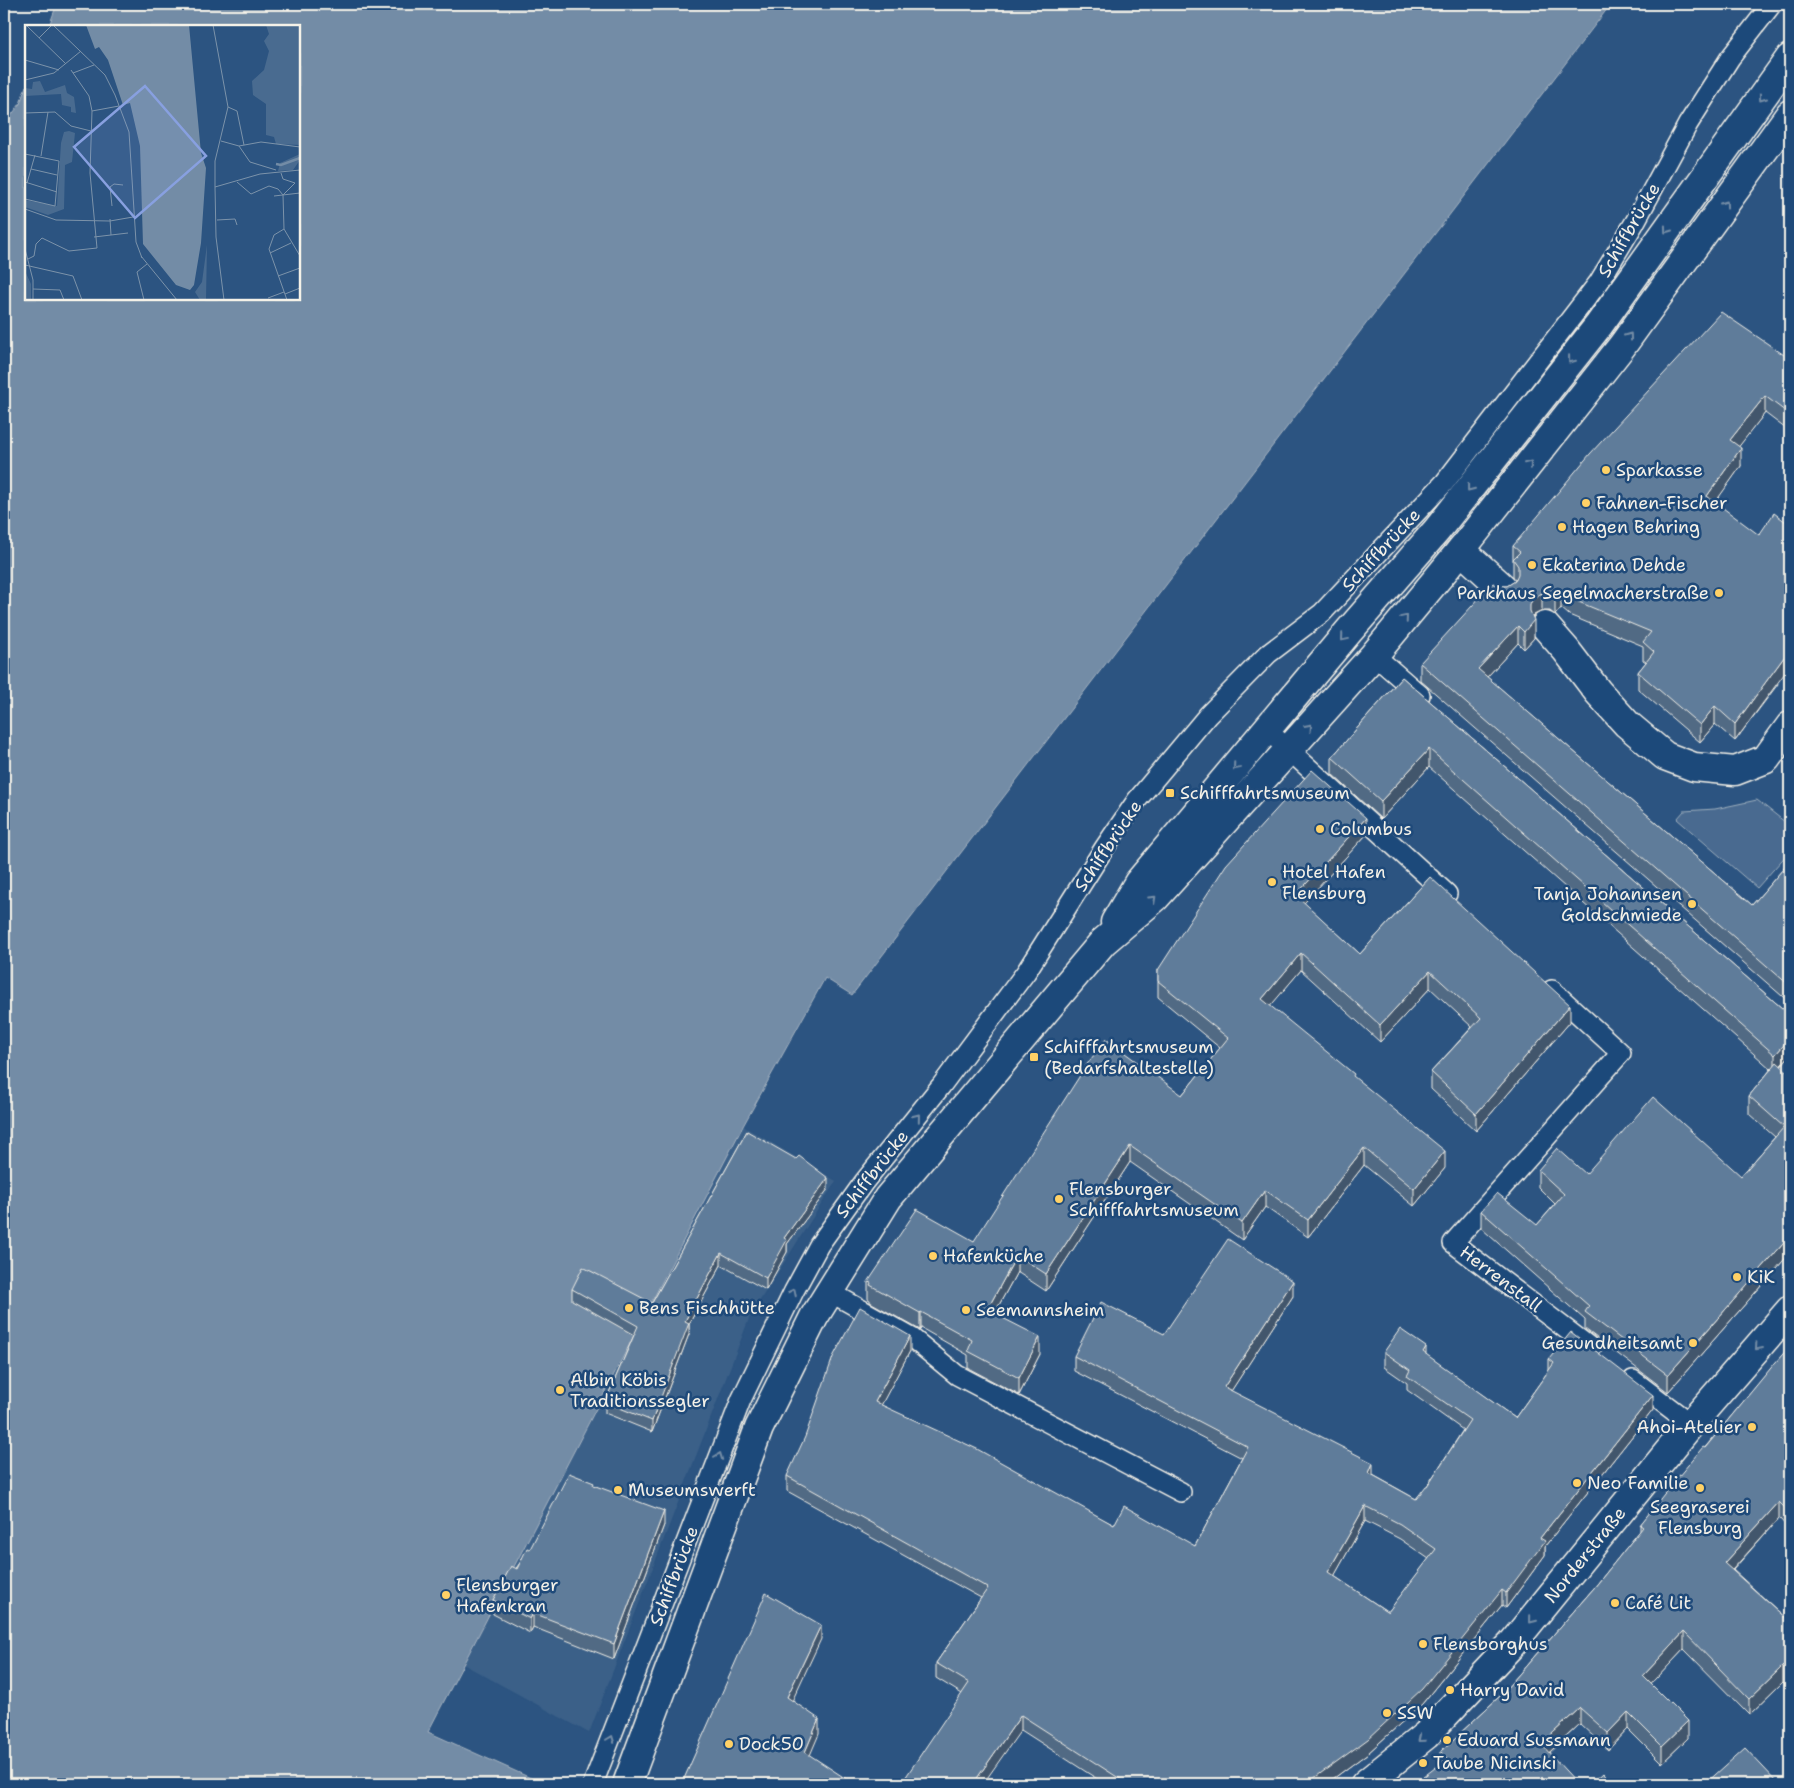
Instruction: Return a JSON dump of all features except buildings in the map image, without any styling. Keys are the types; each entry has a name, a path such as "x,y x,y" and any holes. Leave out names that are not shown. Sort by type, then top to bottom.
{"main road":[{"name":"Schiffbrücke","path":"627,1784 759,1428 814,1317 888,1198 1103,942 1138,883 1438,530 1599,325 1790,58"},
{"name":"Schiffbrücke","path":"1103,942 1156,897 1374,655 1461,550 1622,346 1790,114"},
{"path":"1461,550 1503,588"},
{"path":"1545,626 1598,692 1627,724 1665,756 1694,767 1735,771 1766,759 1790,726"},
{"name":"Norderstraße","path":"1365,1784 1426,1735 1511,1645 1691,1424 1790,1310"}],"lane":[{"name":"Schiffbrücke","path":"593,1784 741,1400 794,1291 820,1245 864,1182 941,1086 1026,972 1137,800 1208,715 1268,654 1322,613 1445,482 1598,282 1635,222 1688,124 1730,58 1772,4"},
{"path":"1374,655 1431,705"},
{"path":"1267,730 1462,908"},
{"name":"Herrenstall","path":"1542,980 1621,1053 1453,1243 1604,1358"},
{"path":"830,1292 912,1338 957,1375 1180,1492"},
{"path":"1620,1370 1691,1424"}],"shaded area":[{"path":"57,4 1611,4 852,995 825,978 743,1126 428,1732 544,1784 4,1784 4,125 20,104 25,89 25,300 300,300 300,25 49,25"},
{"path":"1757,800 1790,826 1790,851 1757,888 1677,819 1684,811 1715,809"},
{"name":"Museumswerft","path":"743,1126 836,1181 750,1316 589,1733 463,1664"}],"place":[{"name":"Sparkasse","path":"1606,470"},
{"name":"Fahnen-Fischer","path":"1586,503"},
{"name":"Hagen Behring","path":"1562,527"},
{"name":"Ekaterina Dehde","path":"1532,565"},
{"name":"Parkhaus Segelmacherstraße","path":"1719,593"},
{"name":"Schifffahrtsmuseum","path":"1170,793"},
{"name":"Columbus","path":"1320,829"},
{"name":"Hotel Hafen Flensburg","path":"1272,882"},
{"name":"Tanja Johannsen Goldschmiede","path":"1692,904"},
{"name":"Schifffahrtsmuseum (Bedarfshaltestelle)","path":"1034,1057"},
{"name":"Flensburger Schifffahrtsmuseum","path":"1059,1199"},
{"name":"Hafenküche","path":"933,1256"},
{"name":"KiK","path":"1737,1277"},
{"name":"Bens Fischhütte","path":"629,1308"},
{"name":"Seemannsheim","path":"966,1310"},
{"name":"Gesundheitsamt","path":"1693,1343"},
{"name":"Albin Köbis Traditionssegler","path":"560,1390"},
{"name":"Ahoi-Atelier","path":"1752,1427"},
{"name":"Neo Familie","path":"1577,1483"},
{"name":"Seegraserei Flensburg","path":"1700,1488"},
{"name":"Museumswerft","path":"618,1490"},
{"name":"Flensburger Hafenkran","path":"446,1595"},
{"name":"Café Lit","path":"1615,1603"},
{"name":"Flensborghus","path":"1423,1644"},
{"name":"Harry David","path":"1450,1690"},
{"name":"SSW","path":"1387,1713"},
{"name":"Eduard Sussmann","path":"1447,1740"},
{"name":"Dock50","path":"729,1744"},
{"name":"Taube Nicinski","path":"1423,1763"}]}
